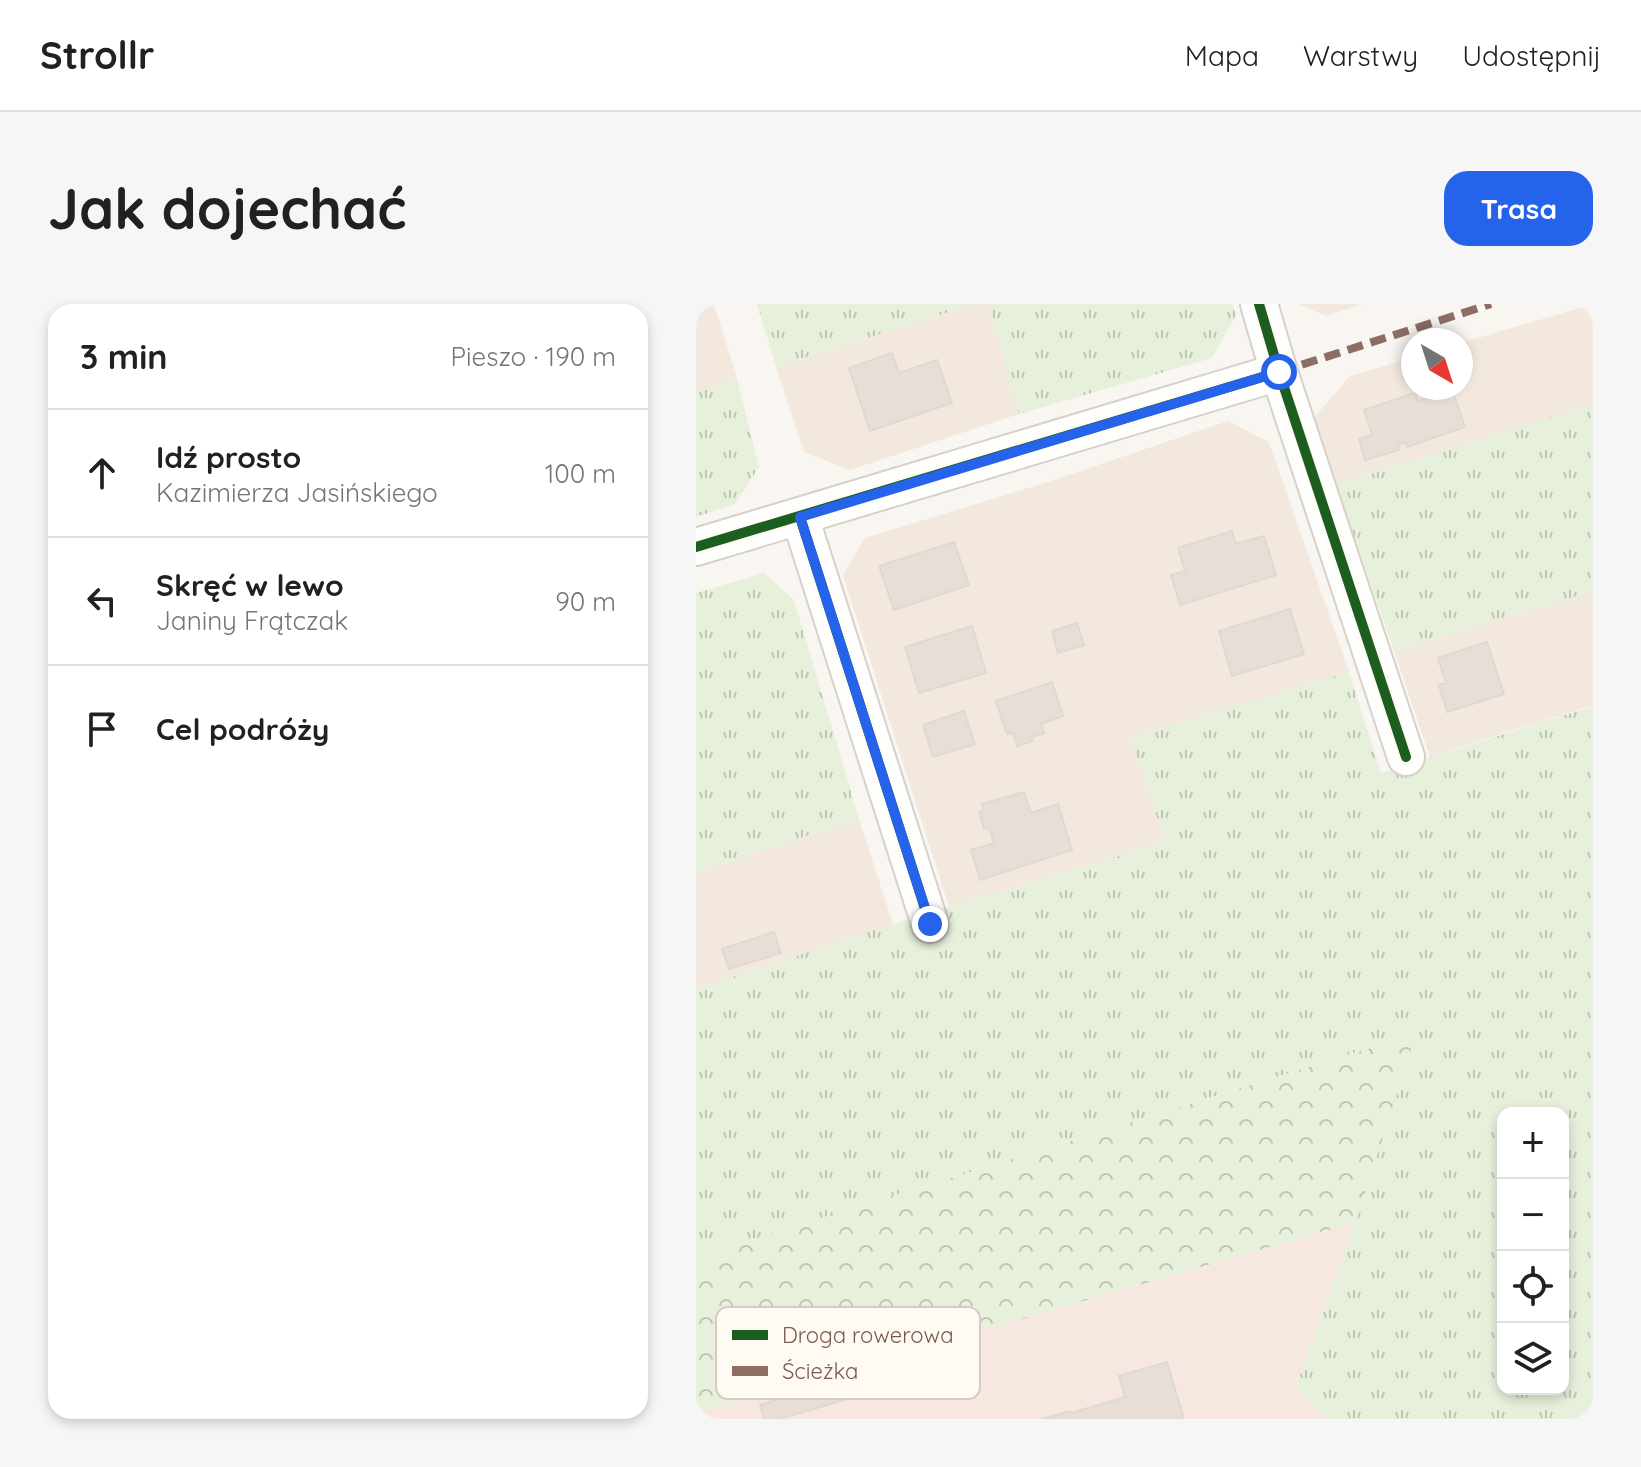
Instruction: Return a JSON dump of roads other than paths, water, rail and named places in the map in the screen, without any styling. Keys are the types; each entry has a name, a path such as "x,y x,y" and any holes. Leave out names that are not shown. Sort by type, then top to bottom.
{"street":[{"path":"1259,304 1406,757"},
{"path":"696,547 1279,372"},
{"path":"800,517 930,924"}]}
